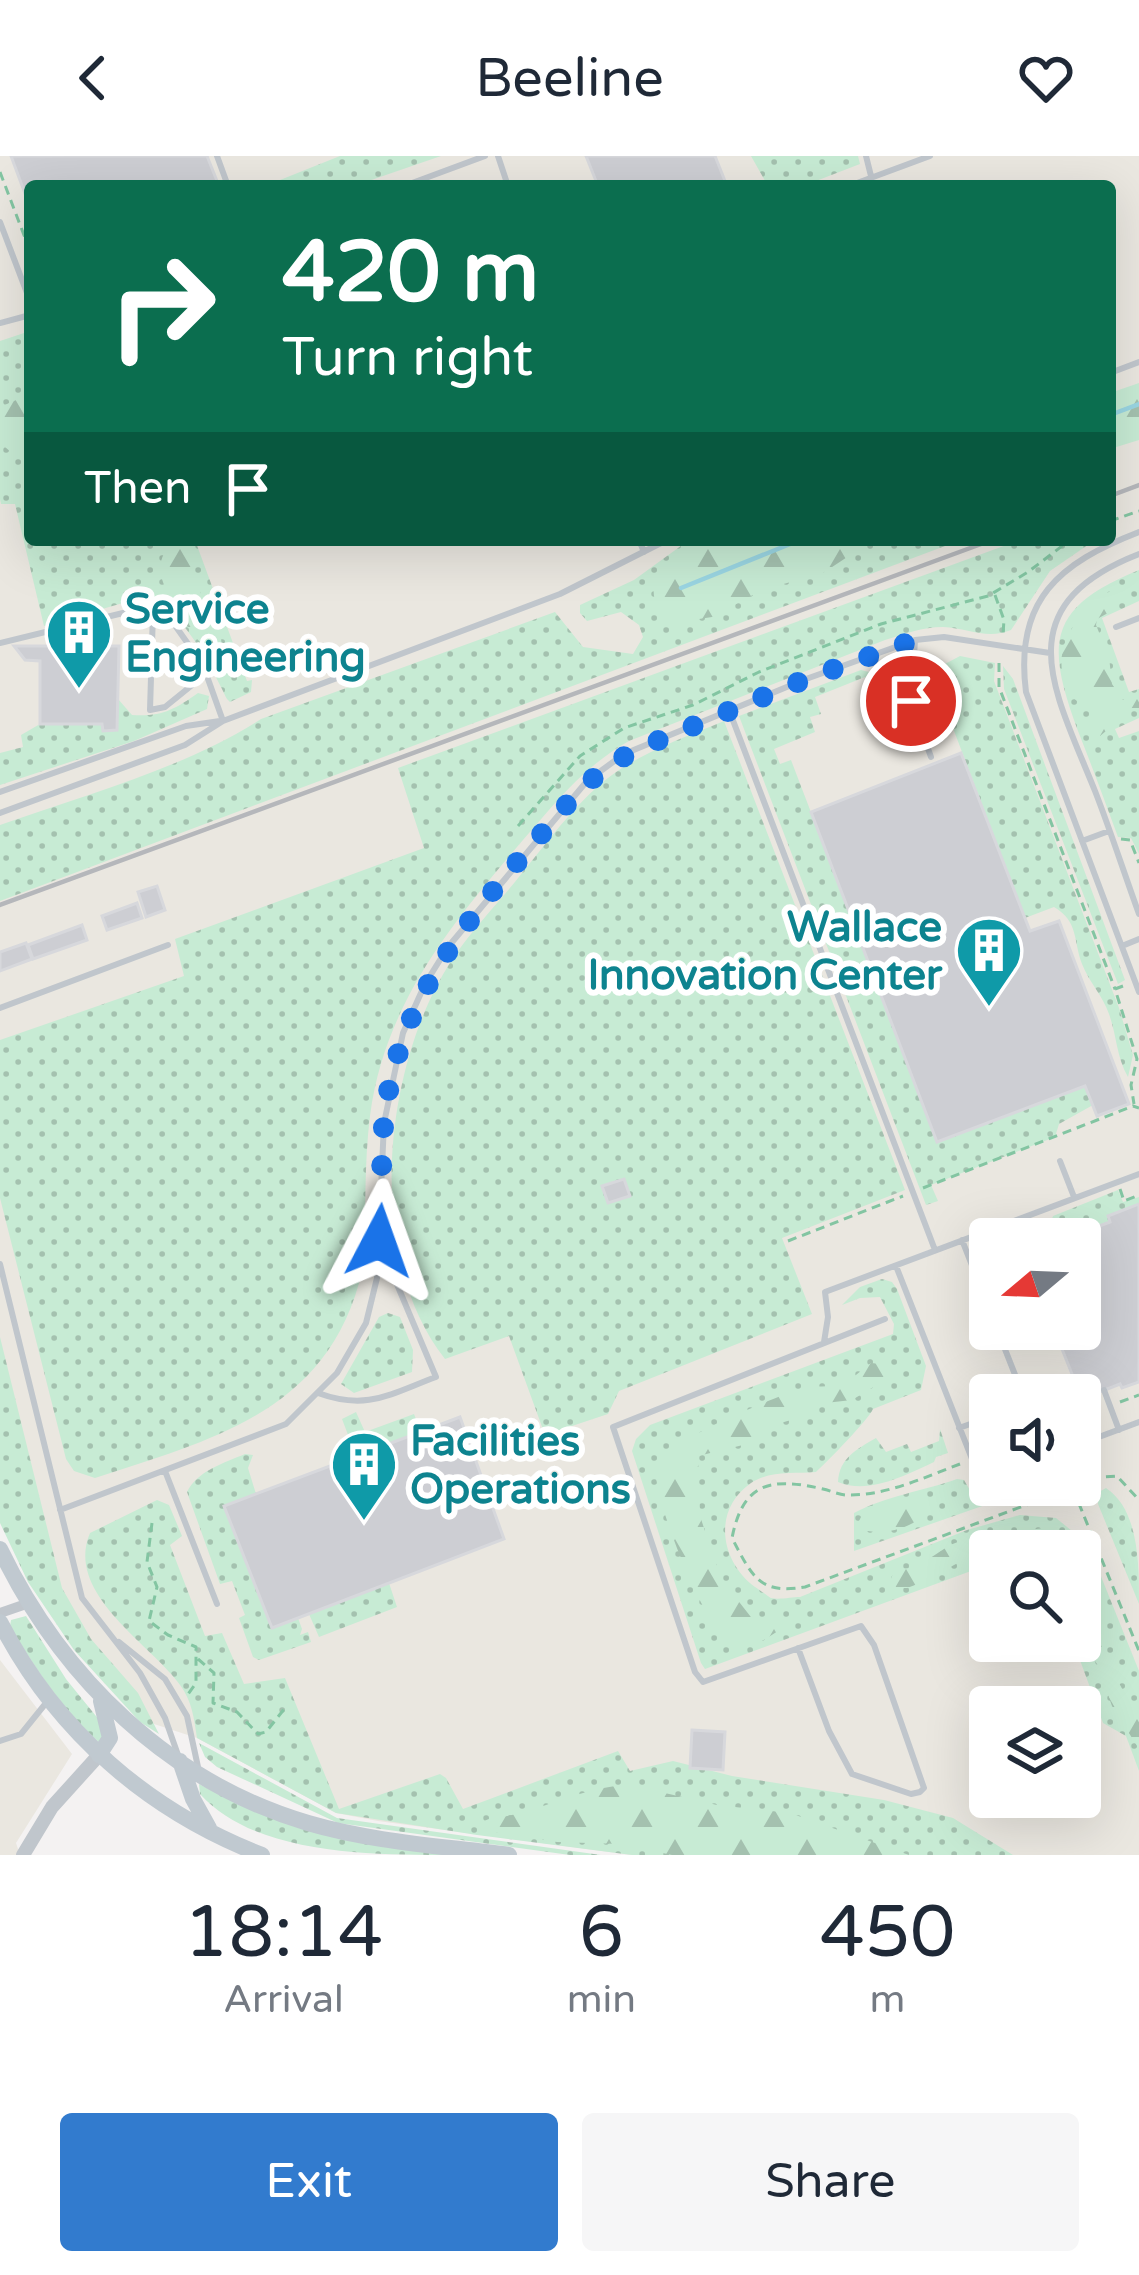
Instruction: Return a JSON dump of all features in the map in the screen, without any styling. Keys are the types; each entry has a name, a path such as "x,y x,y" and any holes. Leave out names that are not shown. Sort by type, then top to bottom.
{"main road":[{"path":"0,1549 29,1603 99,1694 202,1775 246,1800 308,1823 361,1836 508,1855"},
{"path":"0,1618 48,1700 99,1756 149,1795 262,1855"},
{"path":"99,1694 110,1738 99,1756"},
{"path":"180,1761 193,1799 213,1833"}],"street":[{"path":"0,1618 29,1603"},
{"path":"23,1855 52,1808 99,1756"}],"lane":[{"path":"420,180 484,156"},
{"path":"866,156 872,177"},
{"path":"864,180 930,156"},
{"path":"0,221 24,285"},
{"path":"642,546 644,552"},
{"path":"0,813 185,745 223,722 560,594 656,546"},
{"path":"1103,546 1048,586 1030,618 1023,651 1026,692 1139,992"},
{"path":"1139,554 1109,566 1076,590 1057,624 1050,653 1058,703 1139,914"},
{"path":"0,643 123,613 153,612 174,624 207,673 223,722"},
{"path":"153,612 150,710 165,707 207,673"},
{"path":"1116,627 1139,618"},
{"path":"61,1510 286,1424 337,1373 366,1323 377,1278 384,1123 403,1033 448,946 586,781 624,754 915,640 944,637 1050,653"},
{"path":"915,640 911,701 931,757"},
{"path":"729,710 935,1250"},
{"path":"0,792 186,726 223,722"},
{"path":"1082,841 1108,831"},
{"path":"1122,946 1139,939"},
{"path":"0,1008 168,945"},
{"path":"1060,1161 1074,1198"},
{"path":"824,1345 825,1292 1139,1174"},
{"path":"962,1240 969,1258"},
{"path":"318,1393 365,1404 436,1377 379,1241"},
{"path":"0,1264 82,1598 116,1640 165,1718 180,1761"},
{"path":"896,1264 969,1452"},
{"path":"798,1648 851,1774 911,1794 920,1792 924,1788 867,1631 861,1626 798,1648 703,1682 695,1672 613,1427 885,1319"},
{"path":"1104,1390 1119,1430"},
{"path":"1101,1436 1139,1423"},
{"path":"959,1428 969,1424"},
{"path":"165,1471 218,1604"},
{"path":"116,1640 165,1679 179,1701 202,1775"},
{"path":"0,1741 21,1734 48,1700"}],"path":[{"path":"0,172 24,235"},
{"path":"518,826 580,756 623,728 693,705 733,683 881,624 994,593 1061,546"},
{"path":"994,593 1004,620 1003,634"},
{"path":"788,1241 1136,1107 1132,1085 1137,1059 1115,989 999,687 999,663"},
{"path":"1112,840 1130,840 1139,863"},
{"path":"1115,989 1125,985"},
{"path":"1118,1182 1124,1201 1139,1195"},
{"path":"1120,1402 1139,1395"},
{"path":"969,1460 890,1490 847,1496 779,1482 750,1495 738,1509 732,1538 760,1583 780,1591 1021,1506"},
{"path":"1101,1480 1117,1476 1139,1500"},
{"path":"1086,1506 1139,1651"},
{"path":"152,1523 147,1562 157,1587 149,1622 192,1643 196,1658 195,1686 179,1701"},
{"path":"196,1658 214,1673 214,1705 237,1712 258,1734 266,1732 284,1708"}],"shaded area":[{"path":"0,156 1139,156 1139,1855 632,1855 336,1813 197,1738 154,1724 104,1683 0,1512"},
{"path":"0,1660 72,1754 16,1843 20,1855 0,1855"}],"green space":[{"path":"340,156 441,156 371,180 280,180"},
{"path":"751,156 858,156 860,164 819,180 765,180"},
{"path":"24,333 24,542 15,504 1,504 0,499 0,341"},
{"path":"1139,383 1139,440 1116,447 1116,391"},
{"path":"24,397 24,460 5,447 0,407"},
{"path":"25,546 197,546 247,681 252,680 251,692 230,702 182,624 170,612 140,598 44,626"},
{"path":"167,546 187,546 202,597 220,630 222,647 217,656 190,630 173,603 162,578"},
{"path":"681,546 945,546 0,901 0,825 167,766 261,719 555,612 583,647 633,654 643,637 639,625 621,612 587,621 580,605 634,580"},
{"path":"698,546 864,546 823,573 762,590 712,617 673,623 656,603 655,576"},
{"path":"1004,546 1086,546 1050,571 1011,630 986,634 935,627 885,640 629,741 596,763 491,877 444,939 404,1004 389,1039 370,1116 364,1262 349,1312 327,1352 299,1384 227,1431 95,1478 74,1471 66,1459 0,1198 0,1040 184,976 175,939 424,848 398,768"},
{"path":"1139,570 1139,601 1102,618 1129,692 1139,689 1139,718 1115,729 1119,738 1139,731 1139,854 1131,838 1118,837 1068,701 1059,652 1070,615 1108,584"},
{"path":"1113,589 1117,608 1097,619 1096,625 1109,657 1112,684 1123,700 1139,694 1139,708 1126,708 1100,736 1089,712 1069,692 1062,660 1079,619"},
{"path":"960,656 995,663 994,681 1119,1008 1133,1055 1128,1077 1109,1014 1082,964 1068,919 1054,907 1025,918 933,684 943,665"},
{"path":"1003,666 1013,679 1125,980 1118,984 1004,689"},
{"path":"861,670 877,674 876,702 865,677 815,697 821,714 810,717 815,732 774,749 780,764 791,760 937,1142 1085,1086 1093,1105 1059,1124 1055,1137 931,1185 938,1201 926,1205 739,716"},
{"path":"198,693 209,696 207,709 134,741 0,785 0,753 23,747 21,735 40,724 102,724 103,730 116,730 118,699 132,715 151,715"},
{"path":"724,721 905,1190 782,1238 812,1314 619,1391 608,1414 545,1435 509,1336 445,1359 419,1316 401,1266 393,1211 392,1155 399,1099 413,1044 433,994 458,951 566,819 628,764"},
{"path":"1118,1190 1123,1202 1139,1197 1139,1204 1108,1216 1110,1222 1101,1225 1101,1218 1053,1216"},
{"path":"882,1279 897,1289 926,1366 921,1390 873,1409 816,1472 766,1476 739,1494 730,1507 725,1535 743,1576 771,1598 800,1597 967,1530 1020,1515 1056,1518 1071,1530 969,1530 969,1572 705,1669 632,1451 636,1439 650,1425 893,1334 894,1324 880,1297 842,1305 860,1287"},
{"path":"388,1313 400,1317 413,1350 412,1372 354,1393 341,1384 379,1317"},
{"path":"0,1337 62,1588 91,1639 138,1693 159,1734 140,1722 74,1650 28,1582 0,1523"},
{"path":"871,1363 881,1364 885,1380 852,1400 816,1404 801,1417 774,1425 743,1445 698,1456 700,1516 722,1580 754,1621 782,1615 785,1619 783,1628 759,1643 732,1647 709,1617 682,1560 661,1500 657,1463 680,1443 724,1420 804,1388 840,1384"},
{"path":"356,1412 365,1432 414,1414 421,1432 356,1456 342,1419"},
{"path":"940,1429 948,1453 934,1462 875,1485 838,1482 845,1460 876,1438 886,1452 907,1444 911,1452 939,1441"},
{"path":"245,1454 253,1455 248,1468 256,1494 224,1507 272,1627 298,1618 300,1635 308,1632 311,1642 259,1660 253,1657 239,1618 245,1615 232,1581 220,1584 187,1492 204,1473"},
{"path":"957,1479 969,1489 969,1506 982,1506 854,1551 854,1513"},
{"path":"1106,1488 1117,1498 1131,1524 1139,1604 1099,1506 1101,1491"},
{"path":"157,1500 169,1505 182,1536 170,1545 205,1636 222,1633 244,1684 285,1678 339,1809 440,1774 463,1809 618,1751 630,1771 673,1761 732,1776 884,1800 953,1818 1013,1855 632,1855 336,1813 197,1738 190,1704 180,1685 100,1597 89,1577 85,1555 90,1533"},
{"path":"920,1500 927,1512 896,1530 862,1530 859,1521 866,1507"},
{"path":"969,1538 969,1557 907,1588 897,1588 890,1581 895,1569 915,1568"},
{"path":"1101,1576 1139,1671 1139,1771 1126,1736 1103,1723 1101,1686 1089,1686 1081,1662 1101,1662"},
{"path":"389,1583 397,1607 319,1637 309,1614"},
{"path":"26,1616 100,1721 101,1744 51,1689 10,1626 11,1620"},
{"path":"1101,1645 1139,1719 1139,1749 1112,1706 1097,1664"},
{"path":"199,1743 337,1818 601,1855 570,1855 338,1823 217,1767"},
{"path":"199,1784 292,1823 453,1855 351,1852 282,1840 223,1814 200,1794"},
{"path":"630,1785 717,1805 790,1813 909,1855 672,1855 621,1844 557,1842 485,1831 479,1824 587,1792"}],"building":[{"path":"11,156 207,156 217,180 24,180 24,191"},
{"path":"586,156 715,156 725,180 596,180"},
{"name":"Service Engineering","path":"14,646 119,646 117,730 103,731 102,724 40,724 40,661 25,660"},
{"name":"Wallace Innovation Center","path":"961,753 1030,931 1059,921 1129,1104 1097,1116 1085,1086 937,1142 811,812"},
{"path":"157,886 165,910 146,917 138,892"},
{"path":"137,903 142,918 107,930 102,916"},
{"path":"82,925 87,940 33,959 28,945"},
{"path":"26,943 32,959 0,971 0,952"},
{"path":"624,1179 630,1196 608,1203 602,1186"},
{"path":"1139,1204 1139,1382 1101,1392 1101,1374 1072,1374 1062,1350 1101,1350 1101,1225 1110,1222 1108,1216"},
{"name":"Facilities Operations","path":"460,1417 504,1539 272,1628 224,1506"},
{"path":"692,1730 725,1732 723,1770 690,1768"}],"waterway":[{"path":"1116,413 1139,404"},
{"path":"681,588 785,546"}],"railway":[{"path":"1116,494 1139,485"},
{"path":"0,905 976,546"}],"place":[{"name":"Service Engineering","path":"79,691"},
{"name":"Wallace Innovation Center","path":"989,1009"},
{"name":"Facilities Operations","path":"364,1523"}],"route":[{"path":"379,1241 384,1123 392,1074 414,1008 448,946 586,781 624,754 915,640 911,701"}]}
